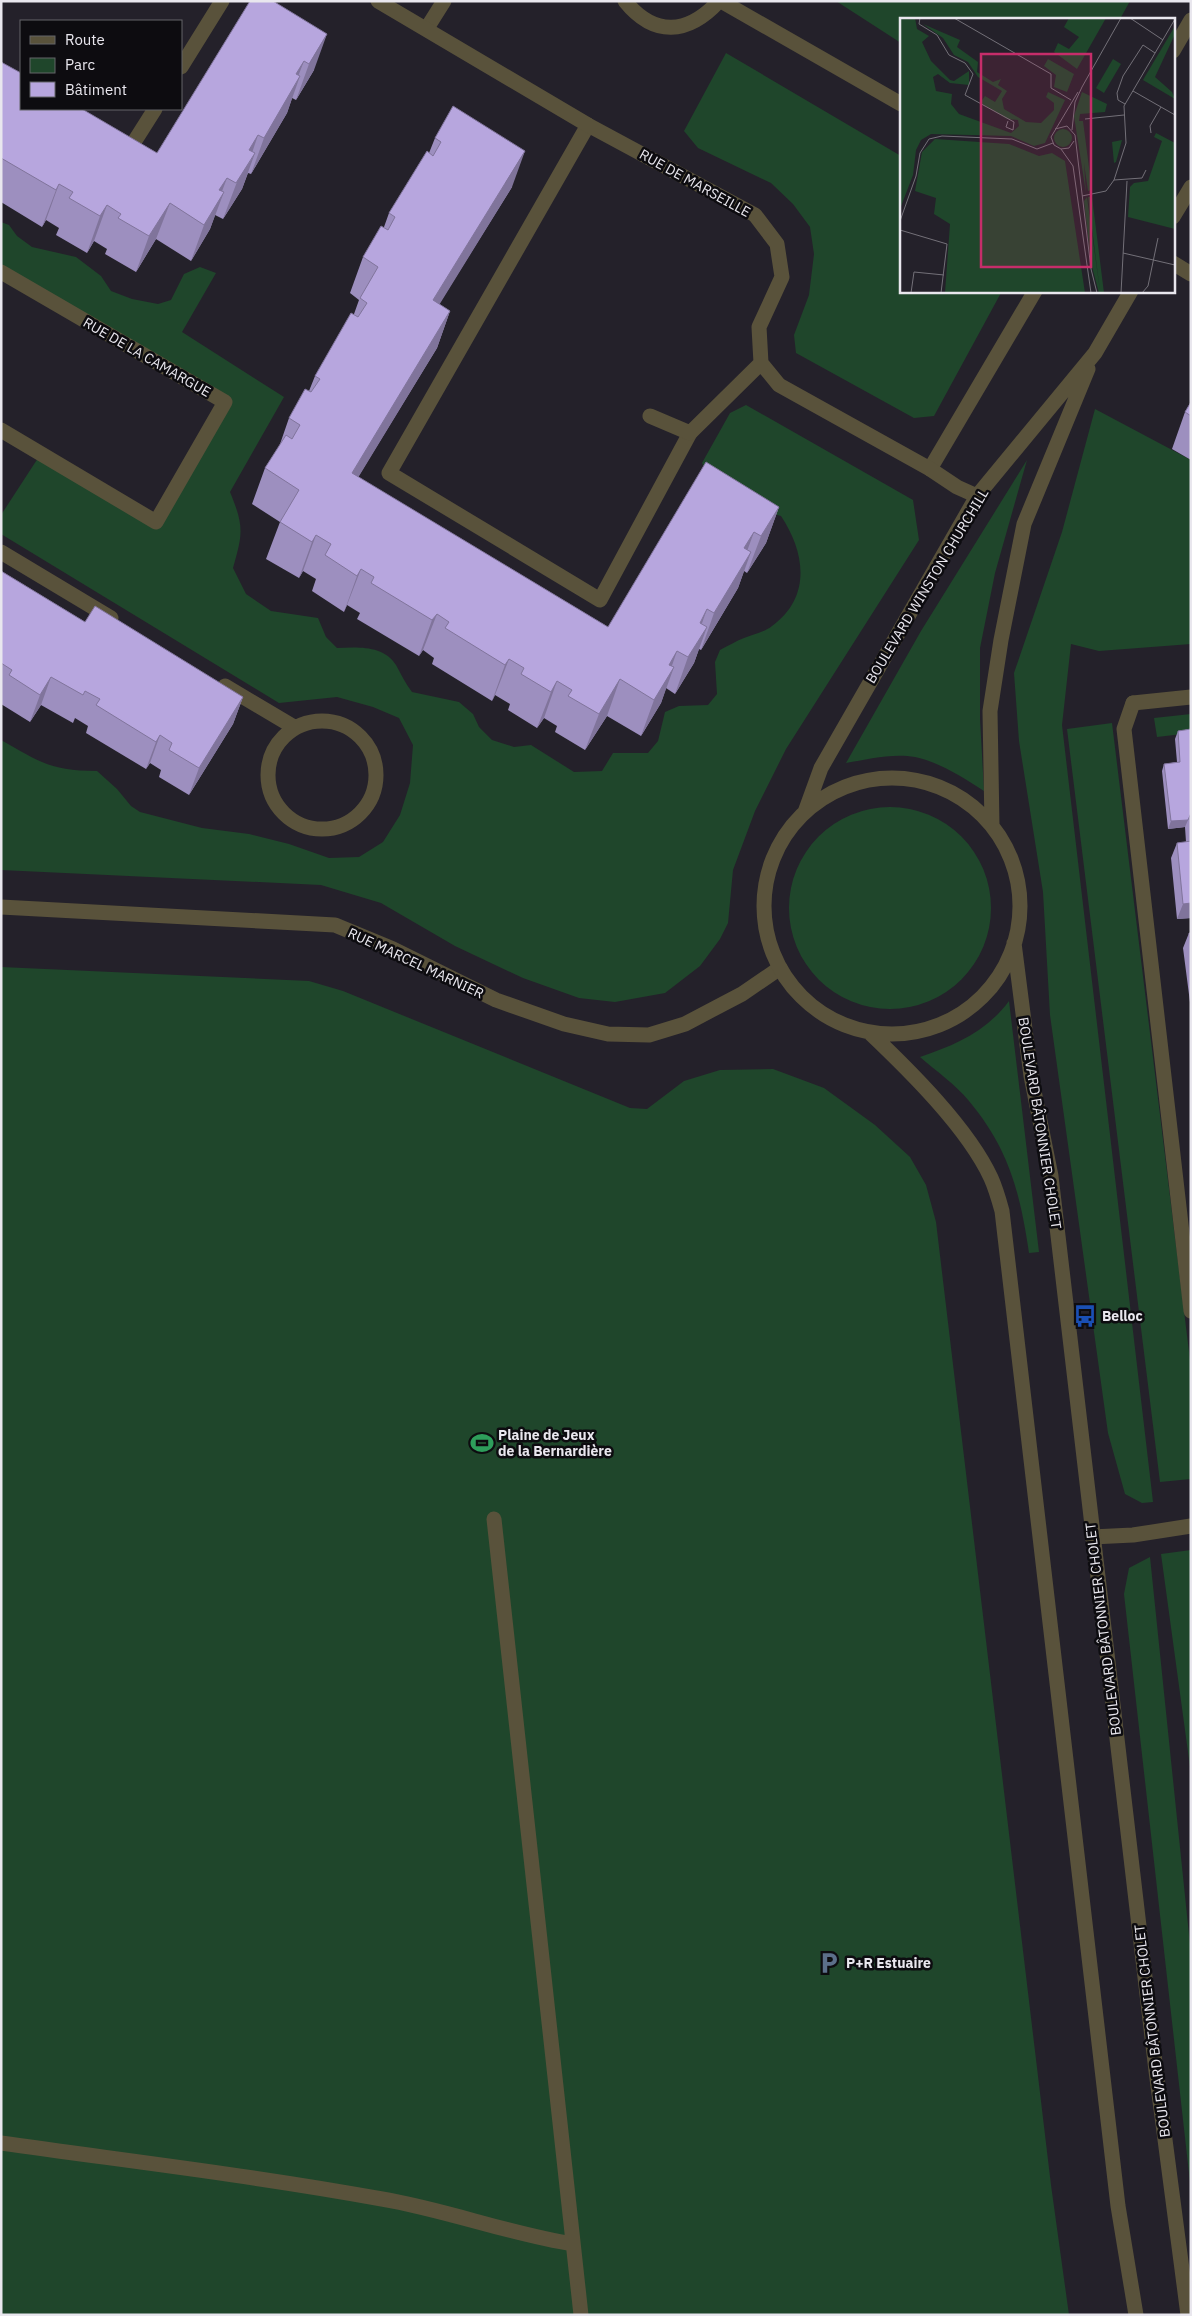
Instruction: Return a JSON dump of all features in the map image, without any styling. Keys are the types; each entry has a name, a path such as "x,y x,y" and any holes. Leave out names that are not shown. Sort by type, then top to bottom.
{"street":[{"path":"182,65 222,1"},
{"name":"RUE DE MARSEILLE","path":"378,1 588,124 755,215 777,244 782,277 759,327 761,363"},
{"path":"427,28 444,1"},
{"path":"625,1 637,15 653,24 670,28 686,26 704,17 720,1 900,103"},
{"path":"1174,49 1191,20"},
{"path":"106,136 129,150 154,110"},
{"path":"588,124 389,473 600,600 690,433 761,363 779,385 977,496"},
{"path":"1174,216 1191,187"},
{"path":"1174,264 1191,274"},
{"name":"RUE DE LA CAMARGUE","path":"1,272 225,402 156,522 1,430"},
{"path":"930,469 1034,292"},
{"name":"BOULEVARD WINSTON CHURCHILL","path":"992,826 990,711 1001,640 1024,524 1095,353 1130,292"},
{"name":"BOULEVARD WINSTON CHURCHILL","path":"805,812 821,768 977,496 1095,353"},
{"path":"650,416 690,433"},
{"path":"1,552 124,626"},
{"path":"209,677 294,728 320,720 346,726 361,736 370,747 377,769 376,787 363,812 349,822 328,830 300,825 282,813 271,794 267,779 270,756 281,739 294,728"},
{"path":"1191,697 1133,703 1124,730 1191,1311"},
{"path":"880,779 900,779 936,786 958,796 979,812 992,826 1007,849 1018,887 1020,909 1014,943 998,978 982,997 942,1024 920,1031 894,1034 869,1032 841,1023 815,1008 792,986 772,953 765,925 765,886 770,864 778,848 791,827 805,812 828,795 846,787 880,779"},
{"name":"RUE MARCEL MARNIER","path":"1,906 335,925 393,949 496,1000 564,1024 608,1034 649,1035 685,1024 742,994 780,968"},
{"name":"BOULEVARD BÂTONNIER CHOLET","path":"1014,943 1031,1076 1051,1176 1092,1537 1188,2315"},
{"path":"869,1032 914,1077 979,1156 991,1178 1002,1211 1118,2206 1136,2315"},
{"path":"494,1519 581,2315"},
{"path":"1092,1537 1133,1535 1191,1526"},
{"path":"1,2143 384,2199 469,2218 542,2240 573,2244"}],"green space":[{"path":"836,1 1130,1 1121,18 900,18 900,42"},
{"path":"726,53 900,155 900,292 1001,292 934,416 914,418 796,353 794,335 809,295 814,254 810,227 793,204 771,183 698,148 684,131"},
{"path":"1,222 9,225 17,236 32,247 76,257 101,276 111,291 132,299 158,304 171,300 184,274 200,267 216,273 182,332 284,397 230,492 240,522 239,546 233,568 246,594 271,611 318,618 326,637 337,648 370,649 385,654 396,665 412,692 459,702 473,714 479,727 492,740 514,747 531,745 574,772 602,771 613,753 648,753 658,741 665,712 679,706 708,705 717,694 715,662 720,650 769,628 785,614 794,602 799,588 799,559 795,544 781,516 759,510 710,478 702,463 730,413 746,405 913,500 919,540 786,749 755,811 733,870 728,923 720,939 700,966 665,993 615,1002 579,998 523,978 455,946 381,903 321,885 1,870 1,740 46,764 81,771 97,771 117,789 131,806 140,812 202,828 249,834 289,844 329,858 359,857 383,842 400,815 410,783 413,745 399,718 373,707 337,697 279,703 1,534 1,515 40,455 156,522 225,402 1,272"},
{"path":"1095,409 1191,460 1191,644 1099,651 1071,644 1062,725 1153,1502 1142,1503 1125,1494 1108,1433 1050,1015 1043,892 1019,741 1014,673 1062,532"},
{"path":"1027,460 995,573 980,648 980,719 984,791 942,766 915,757 889,756 846,763 921,631"},
{"path":"1191,714 1191,733 1157,737 1154,718"},
{"path":"1112,723 1191,1368 1191,1479 1160,1482 1067,729"},
{"path":"880,807 900,807 919,811 938,819 962,836 974,852 983,869 989,888 991,908 989,928 983,947 974,964 962,980 938,997 919,1005 900,1009 880,1009 861,1005 842,997 818,980 801,956 793,937 789,918 789,898 793,879 801,860 818,836 842,819 861,811"},
{"name":"Plaine de Jeux de la Bernardière","path":"1,967 309,981 343,991 630,1108 647,1109 684,1081 720,1070 773,1069 824,1088 875,1125 910,1157 926,1185 936,1222 1051,2185 1069,2315 1,2315"},
{"path":"1009,1001 1039,1252 1029,1253 1017,1191 1011,1172 994,1136 964,1095 920,1057 945,1048 969,1036 990,1021"},
{"path":"1191,1550 1191,1774 1161,1554"},
{"path":"1150,1557 1191,1954 1191,2191 1124,1594 1129,1568"}],"building":[{"path":"250,1 273,1 327,34 309,64 304,61 296,74 300,76 264,138 258,135 249,150 255,153 236,183 227,178 219,190 224,192 204,225 170,203 149,236 118,218 121,214 107,205 100,216 69,198 73,192 59,184 56,190 1,158 1,62 20,72 20,110 84,110 157,153"},
{"path":"453,106 525,151 433,300 450,311 352,473 608,627 706,462 779,507 761,536 754,532 744,548 751,552 714,613 707,609 700,623 707,627 688,657 677,651 669,665 674,667 654,700 620,679 599,714 568,696 572,690 557,681 551,692 521,674 524,668 509,659 505,665 445,628 449,622 437,614 432,620 371,583 374,577 361,569 357,576 325,555 331,544 316,535 312,542 280,522 299,490 265,468 286,435 292,439 300,425 289,418 305,389 311,392 320,379 315,376 351,313 358,317 367,303 360,298 378,267 363,257 381,226 388,230 395,217 389,213 427,151 433,156 441,142 435,138"},
{"path":"1191,402 1191,416 1185,412"},
{"path":"1,571 85,622 95,606 243,697 199,768 169,750 172,743 160,735 156,742 96,705 100,699 85,691 83,695 51,677 40,695 9,675 12,670 1,663"},
{"path":"1191,729 1191,813 1188,820 1171,821 1164,764 1180,762 1178,731"},
{"path":"1191,841 1191,903 1183,904 1177,843"},
{"path":"1189,933 1191,933 1191,950"}],"place":[{"name":"Belloc","path":"1085,1316"},
{"name":"Plaine de Jeux de la Bernardière","path":"482,1443"},
{"name":"P+R Estuaire","path":"829,1963"}]}
